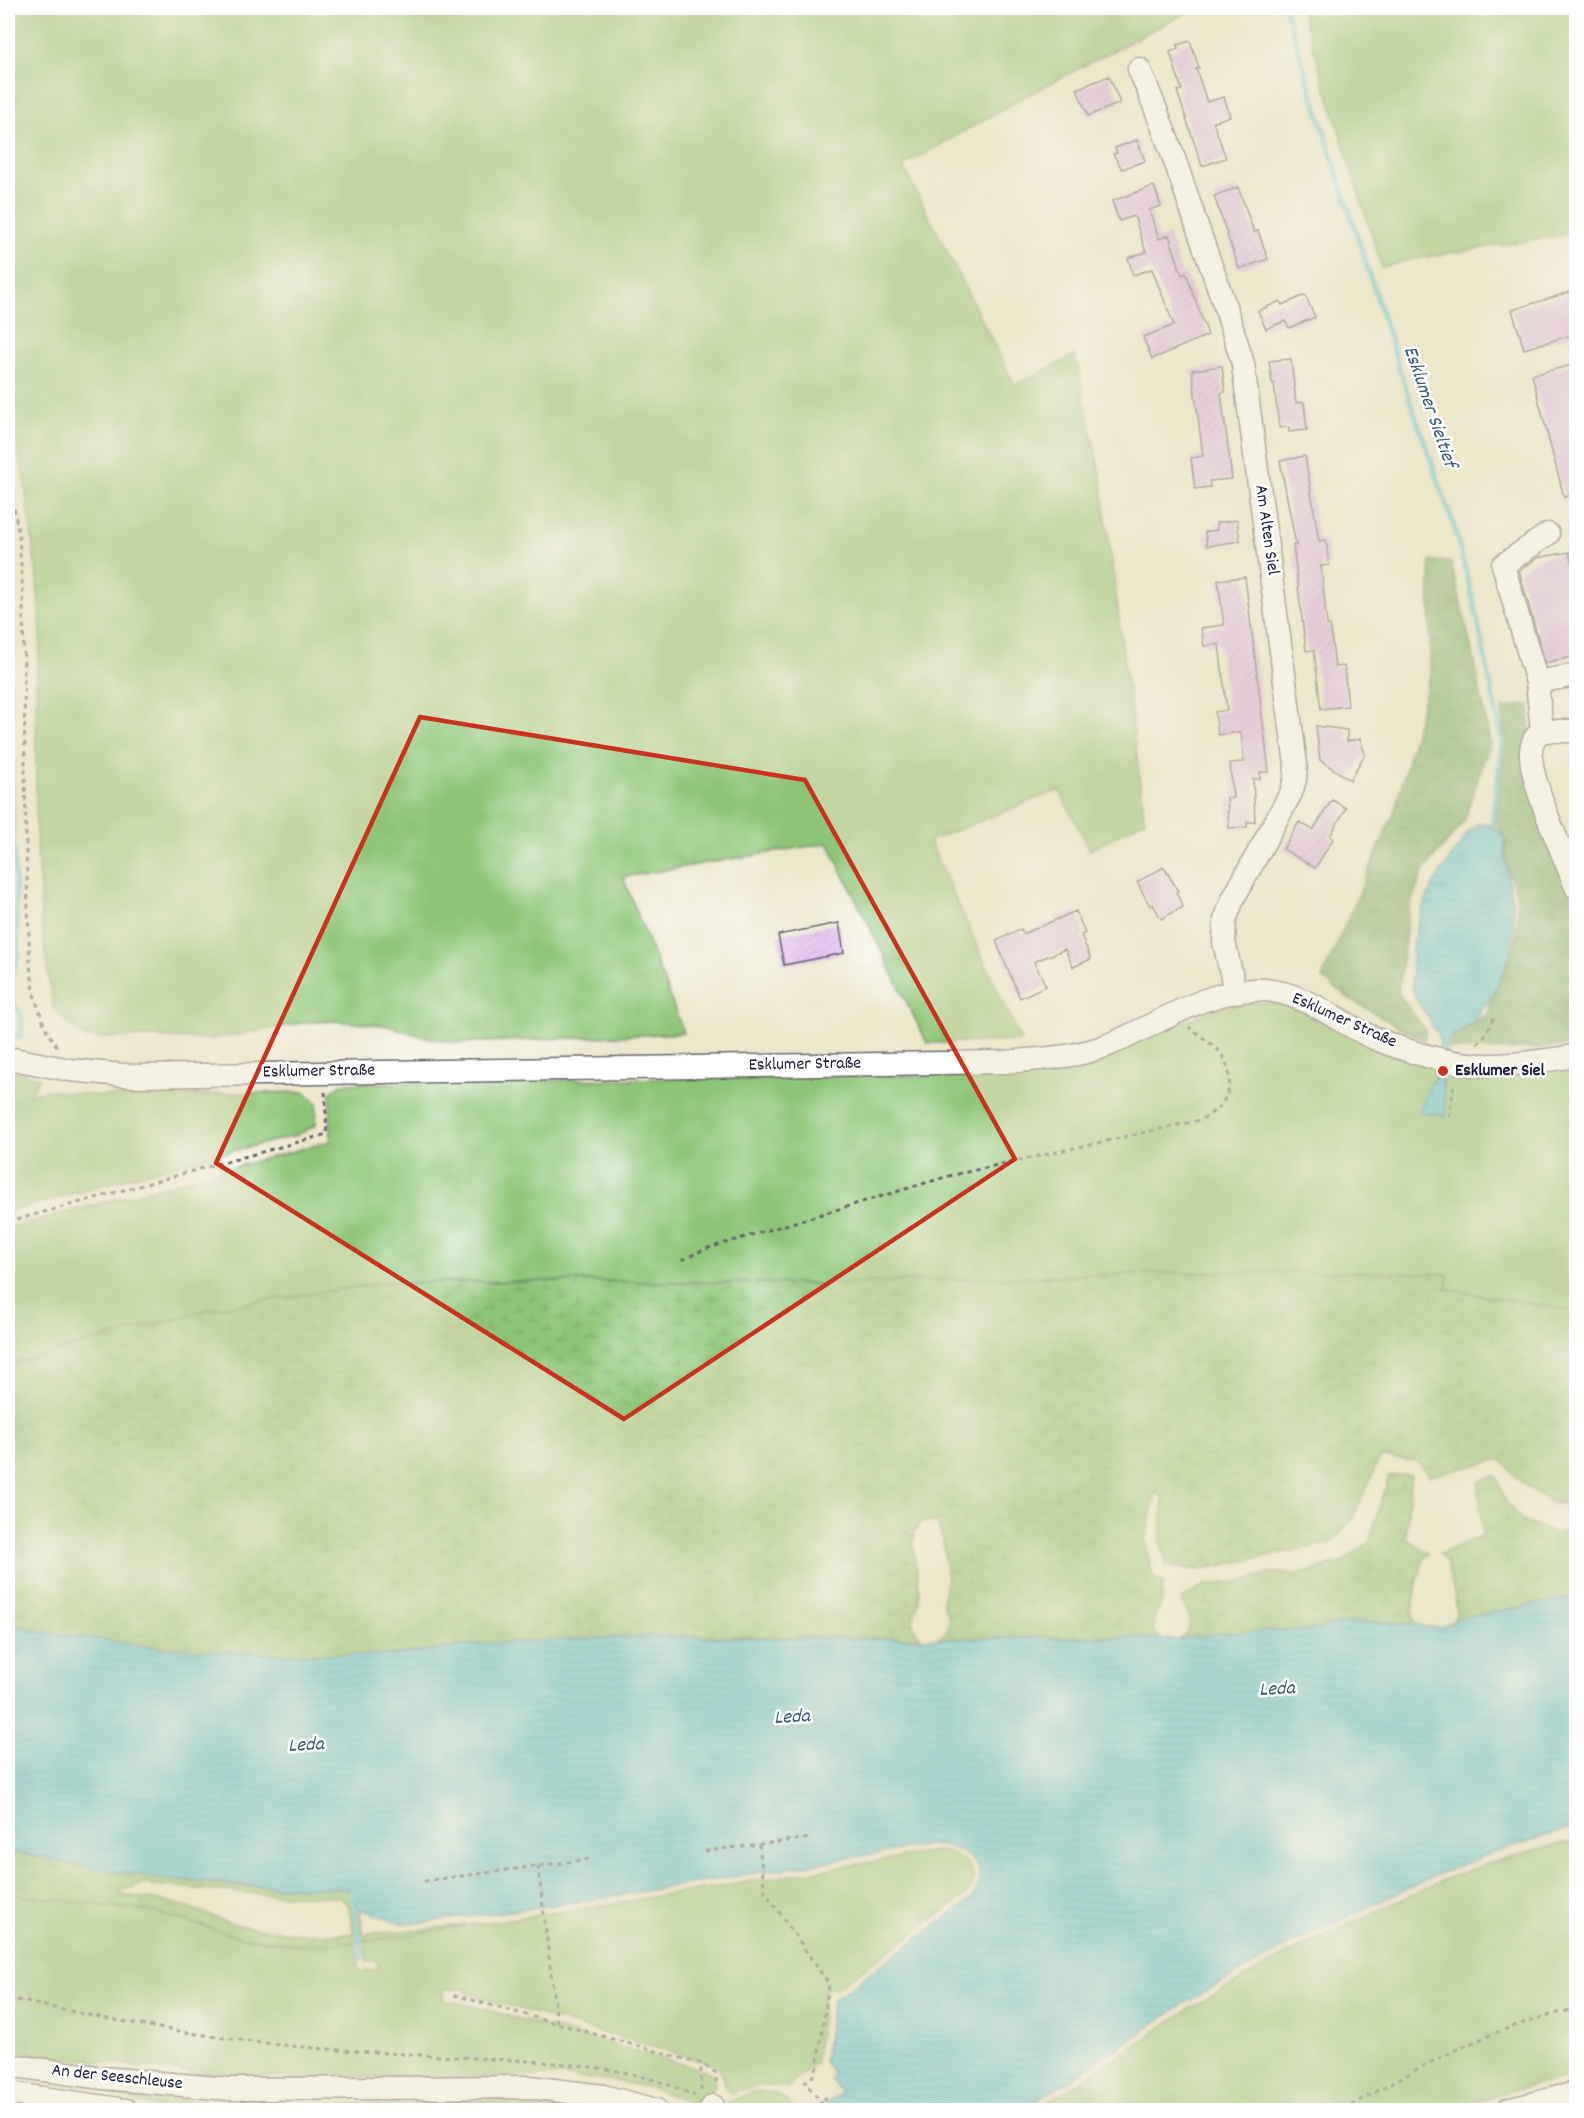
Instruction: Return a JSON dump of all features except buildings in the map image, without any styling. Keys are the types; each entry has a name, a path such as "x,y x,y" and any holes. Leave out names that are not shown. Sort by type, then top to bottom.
{"street":[{"name":"Am Alten Siel","path":"1140,69 1184,185 1232,324 1243,364 1296,765 1291,793 1233,899 1226,920 1226,950 1235,991"},
{"path":"1542,731 1536,682 1503,565 1548,534"},
{"path":"1536,682 1576,675"},
{"path":"1576,731 1542,731 1535,737 1531,752 1535,779 1576,887"},
{"name":"Esklumer Straße","path":"8,1058 70,1070 134,1076 1027,1060 1080,1054 1108,1045 1203,1001 1235,991 1266,990 1308,1002 1375,1038 1428,1056 1453,1072 1483,1065 1576,1056"},
{"name":"An der Seeschleuse","path":"8,2065 103,2078 229,2089 529,2087 603,2096 656,2110"},
{"name":"An der Seeschleuse","path":"8,2093 126,2110"},
{"path":"1508,2110 1576,2093"}],"path":[{"path":"8,473 19,536 23,593 26,850 30,965 35,998 45,1027 70,1070"},
{"path":"682,1260 705,1249 949,1176 1200,1120 1212,1114 1223,1104 1229,1093 1230,1080 1227,1064 1220,1052 1174,1015"},
{"path":"1484,1037 1494,1018"},
{"path":"8,1222 327,1134 324,1071"},
{"path":"1449,1117 1453,1072"},
{"path":"705,1851 811,1838"},
{"path":"759,1844 765,1892 829,1984 816,2072 805,2082 821,2102"},
{"path":"424,1881 590,1859"},
{"path":"538,1866 557,2023"},
{"path":"454,1995 701,2063 712,2068 717,2083"},
{"path":"8,1998 253,2042 589,2067 641,2077 701,2099 701,2063"},
{"path":"1343,2110 1412,2071 1477,2040 1518,2024 1576,2009"},
{"path":"800,2110 805,2106 816,2106 829,2095"}],"highlighted area":[{"path":"420,717 805,780 1015,1159 624,1419 216,1163"}],"green space":[{"path":"8,8 1195,8 1020,99 903,166 1015,385 1075,355 1101,479 1145,820 1090,850 1059,790 929,841 1021,1041 927,1043 828,843 623,877 684,1033 458,1043 425,1037 384,1025 334,1021 302,1023 213,1039 85,1038 53,1008 42,929 36,833 36,684 41,634 36,570 24,478 8,401"},
{"path":"1301,8 1576,8 1576,252 1570,234 1413,259 1382,268"},
{"path":"1430,561 1451,562 1474,658 1490,743 1464,822 1424,870 1409,909 1398,993 1426,1031 1424,1041 1351,1000 1322,978 1395,810 1430,674"},
{"path":"1530,704 1529,730 1540,810 1576,908 1576,1044 1513,1050 1449,1049 1454,1036 1461,1035 1465,1029 1490,1012 1489,1005 1513,951 1518,923 1516,893 1506,863 1504,836 1495,823 1504,741 1502,708"},
{"path":"1259,1002 1297,1005 1436,1066 1434,1082 1431,1081 1420,1112 1441,1083 1444,1068 1576,1067 1576,1312 1447,1289 1447,1274 1230,1272 828,1284 570,1281 384,1283 210,1309 8,1365 8,1228 331,1141 330,1093 340,1085 349,1083 1007,1074 1082,1068 1137,1041 1221,1007"},
{"path":"8,1069 40,1078 29,1095 44,1090 103,1096 304,1092 317,1103 316,1125 297,1135 152,1171 8,1212"},
{"path":"1230,1272 1447,1274 1447,1289 1576,1312 1576,1502 1553,1504 1522,1483 1501,1459 1430,1476 1417,1461 1380,1457 1352,1520 1331,1543 1198,1570 1167,1566 1160,1541 1163,1499 1156,1491 1145,1540 1153,1577 1163,1583 1162,1601 1154,1619 1153,1628 1155,1633 1165,1641 1131,1637 937,1638 945,1634 949,1618 942,1602 947,1579 943,1541 937,1522 920,1522 915,1531 903,1532 914,1535 919,1592 913,1624 917,1634 923,1638 653,1636 489,1643 393,1655 278,1654 159,1648 39,1631 8,1624 8,1365 210,1309 384,1283 570,1281 828,1284"},
{"path":"1411,1475 1406,1538 1429,1554 1424,1558 1413,1601 1414,1618 1417,1624 1347,1623 1317,1629 1213,1634 1178,1640 1184,1636 1189,1627 1189,1617 1182,1600 1204,1585 1237,1582 1273,1573 1298,1574 1342,1562 1369,1542 1389,1476"},
{"path":"1496,1476 1506,1502 1523,1521 1557,1534 1574,1530 1576,1517 1576,1597 1454,1620 1456,1607 1454,1590 1445,1559 1440,1554 1483,1535 1478,1481"},
{"path":"954,1832 989,1836 1025,1851 1040,1865 1044,1881 1040,1891 1009,1931 971,1971 940,1994 917,2018 902,2029 857,2031 837,2044 824,2062 831,2013 978,1909 984,1900 990,1881 987,1863 974,1848 955,1839 927,1836 504,1891 441,1897 414,1891 364,1900 360,1909 363,1934 466,1924 381,1939 335,1944 306,1945 240,1937 155,1912 8,1894 8,1851 126,1874 183,1881 241,1886 352,1889 603,1859","holes":["144,1884 242,1893 339,1897 348,1904 354,1934 306,1934 248,1927 230,1923 178,1904 119,1894 121,1890"]},
{"path":"1576,1841 1576,2076 1516,2089 1448,2110 1033,2110 1063,2093 1189,2009 1300,1947 1443,1880 1489,1863"},
{"path":"940,1851 963,1860 972,1872 971,1887 966,1895 835,1989 825,1988 815,2063 787,2088 759,2086 732,2093 726,2090 719,2069 713,2064 467,1994 467,1989 445,1989 442,2000 465,2004 704,2070 713,2076 715,2087 697,2106 656,2089 615,2081 558,2076 299,2078 195,2073 8,2051 8,1894 155,1912 228,1934 270,1942 306,1945 355,1942 360,1972 378,1969 377,1961 367,1962 364,1941"},
{"path":"753,2092 780,2096 789,2103 793,2110 720,2109 729,2102"},
{"path":"109,2093 231,2104 375,2104 503,2100 624,2110 166,2110"}],"water":[{"path":"1477,824 1492,824 1504,837 1514,919 1512,945 1499,981 1479,1016 1459,1034 1453,1034 1447,1045 1441,1082 1443,1083 1446,1116 1419,1112 1431,1081 1434,1082 1440,1044 1437,1030 1432,1029 1429,1019 1415,999 1412,954 1415,935 1419,917 1435,882 1471,829"},
{"name":"Leda","path":"1576,1597 1576,1826 1487,1855 1439,1874 1296,1941 1185,2003 1021,2110 818,2110 841,2093 830,2079 834,2075 824,2062 833,1999 970,1901 977,1888 979,1877 977,1867 972,1859 953,1849 929,1845 578,1902 403,1924 359,1909 351,1889 240,1884 129,1874 8,1851 8,1624 39,1631 159,1648 278,1654 393,1655 489,1643 653,1636 844,1639 1131,1637 1177,1640 1213,1634 1317,1629 1347,1623 1381,1622 1443,1627 1454,1620 1475,1615"}],"waterway":[{"name":"Esklumer Sieltief","path":"1285,8 1403,380 1455,529 1476,612 1502,741 1492,824"},
{"path":"8,549 10,746 18,958 8,988"},
{"path":"8,996 21,1014 21,1037 8,1036"},
{"path":"352,1889 362,1959"}],"place":[{"name":"Esklumer Siel","path":"1443,1071"}]}
